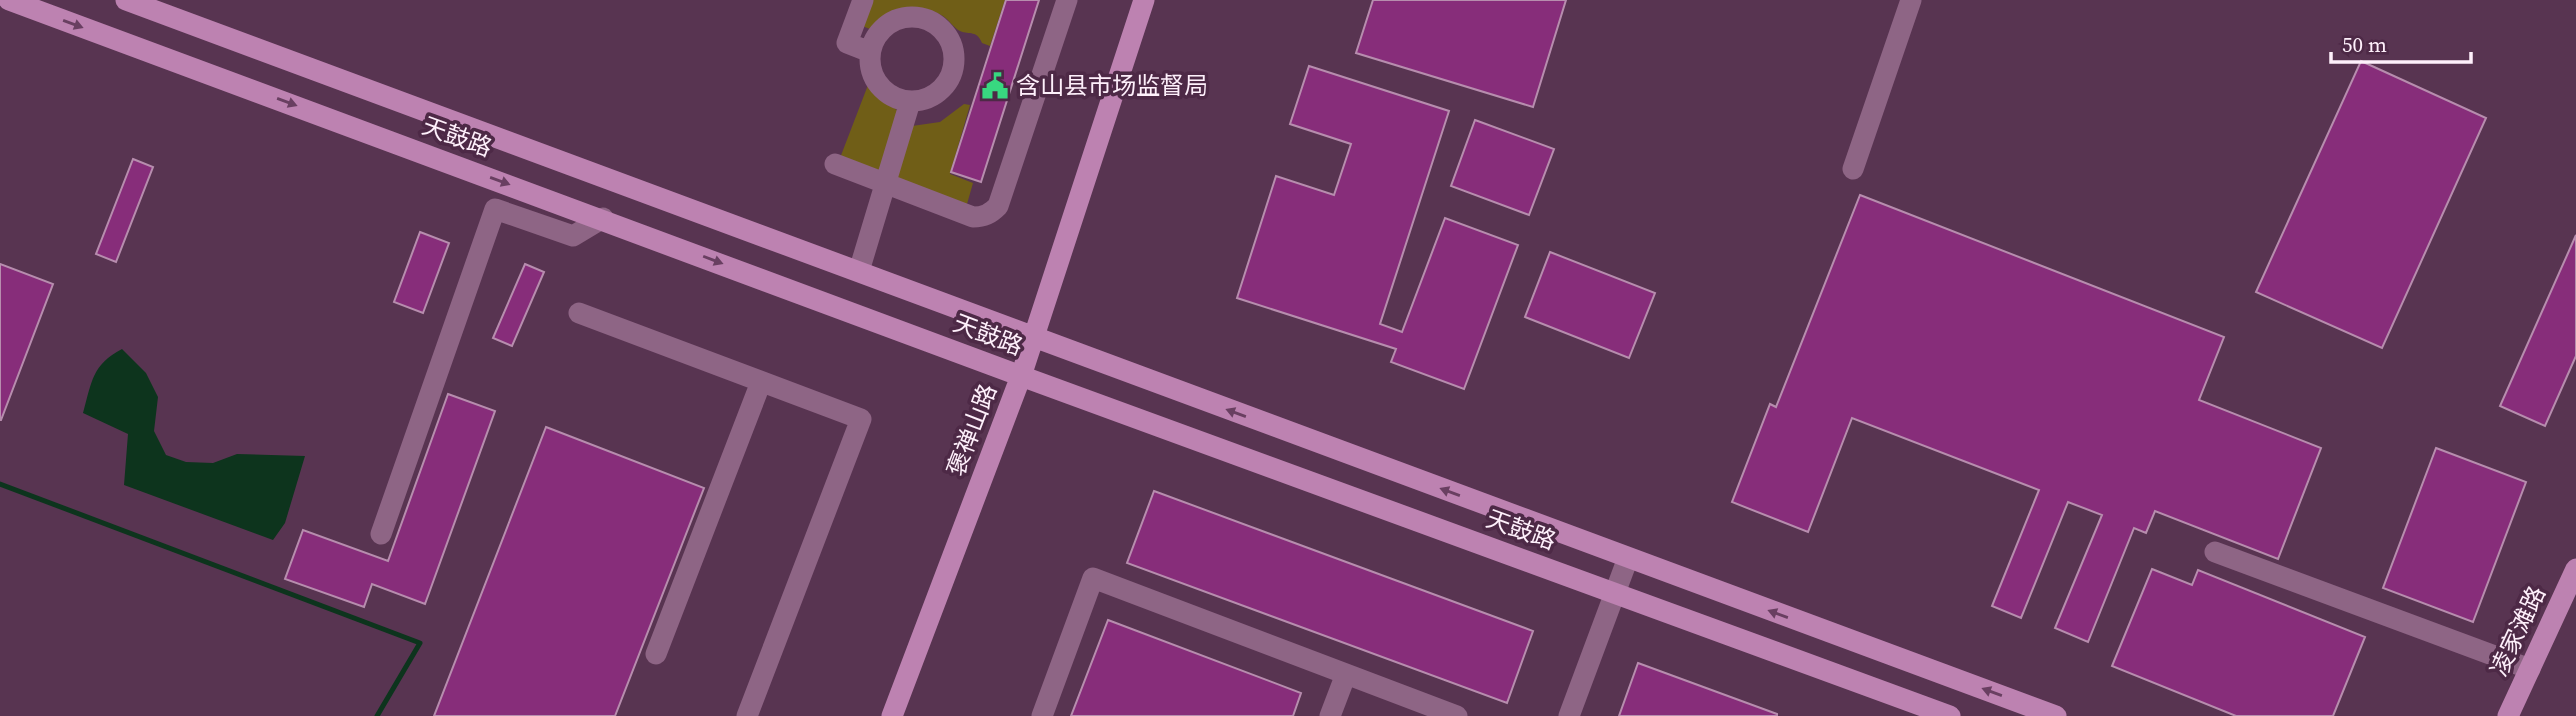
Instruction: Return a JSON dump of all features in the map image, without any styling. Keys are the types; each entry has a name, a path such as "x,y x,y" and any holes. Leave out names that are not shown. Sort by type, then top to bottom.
{"main road":[{"name":"天鼓路","path":"9,0 603,218 1021,376 1950,716"},
{"name":"天鼓路","path":"126,0 2056,716"},
{"name":"褒禅山路","path":"892,716 1021,376 1144,0"},
{"name":"凌家滩路","path":"2508,716 2576,569"}],"street":[{"path":"863,0 847,43 870,52"},
{"path":"835,164 973,216 983,217 998,206 1067,0"},
{"path":"1853,169 1911,0"},
{"path":"908,16 922,17 945,31 955,56 947,83 931,97 910,102 896,99 884,91 875,80 870,66 870,52 874,38 883,28 894,20 908,16"},
{"path":"859,271 910,102"},
{"path":"381,534 495,209 573,236 603,218"},
{"path":"579,313 861,419 747,716"},
{"path":"656,654 761,382"},
{"path":"2215,552 2530,669"},
{"path":"1569,716 1628,558"},
{"path":"1042,716 1093,578 1457,716"},
{"path":"1330,716 1346,674"}],"shaded area":[{"path":"872,0 1005,0 990,46 982,43 975,35 958,30 943,16 923,9 903,8 885,15 870,29 862,26"},
{"path":"868,85 899,113 880,171 840,158"},
{"path":"964,104 970,105 950,174 973,183 967,204 895,178 912,126 940,122"},
{"path":"122,349 146,373 158,397 154,431 166,455 186,462 213,463 237,454 305,456 285,523 273,540 124,485 128,434 83,413 91,383 99,368"}],"building":[{"name":"含山县市场监督局","path":"1006,0 1039,0 981,182 951,172"},
{"path":"1373,0 1566,0 1533,107 1356,53"},
{"path":"2361,61 2486,118 2382,348 2256,292"},
{"path":"1309,66 1449,111 1380,324 1402,332 1445,218 1518,245 1464,389 1391,362 1396,349 1237,298 1276,176 1334,195 1351,144 1290,124"},
{"path":"1475,120 1554,149 1529,215 1451,186"},
{"path":"133,159 153,167 116,262 96,254"},
{"path":"1860,195 2224,337 2199,400 2321,448 2278,559 2155,511 2146,533 2134,528 2088,642 2055,628 2102,515 2068,502 2021,618 1992,606 2039,490 1852,418 1808,532 1732,502 1770,404 1776,407"},
{"path":"420,232 449,243 423,313 394,302"},
{"path":"2576,235 2576,356 2545,426 2500,406"},
{"path":"1550,252 1655,293 1629,358 1525,317"},
{"path":"0,264 53,284 1,420 0,420"},
{"path":"525,264 544,272 512,346 493,338"},
{"path":"448,394 495,411 425,604 372,584 364,607 285,579 303,530 388,561"},
{"path":"546,427 704,488 615,716 434,716"},
{"path":"2436,448 2526,482 2473,622 2383,588"},
{"path":"1154,491 1533,631 1507,703 1127,563"},
{"path":"2152,569 2192,585 2198,570 2365,637 2333,716 2236,716 2112,666"},
{"path":"1108,620 1301,693 1293,716 1071,716"},
{"path":"1638,663 1777,714 1777,716 1619,716"}],"waterway":[{"path":"0,484 420,643 377,716"}],"place":[{"name":"含山县市场监督局","path":"995,86"}]}
